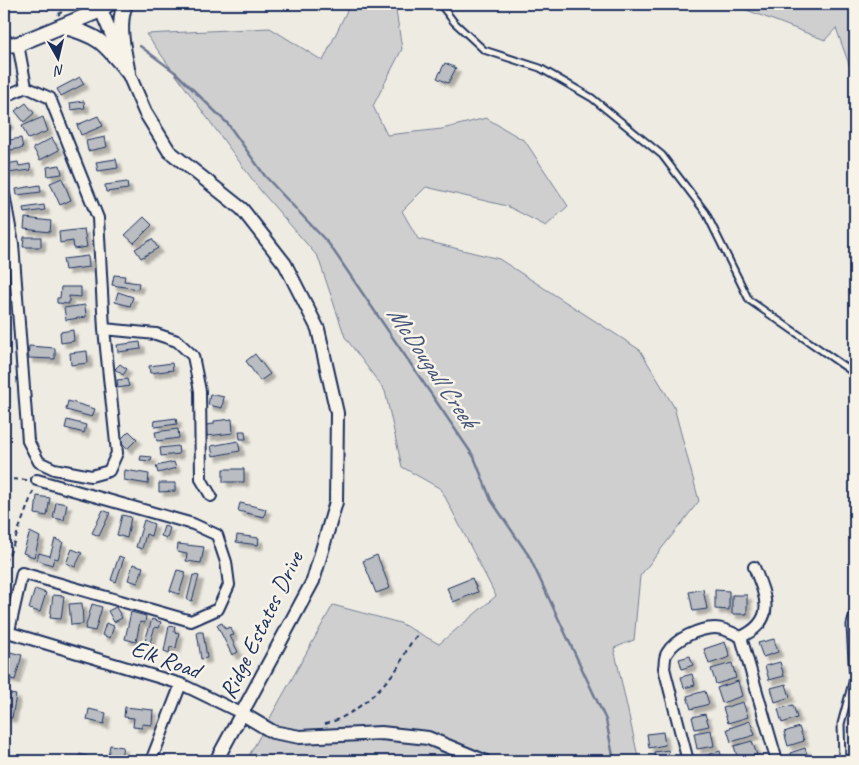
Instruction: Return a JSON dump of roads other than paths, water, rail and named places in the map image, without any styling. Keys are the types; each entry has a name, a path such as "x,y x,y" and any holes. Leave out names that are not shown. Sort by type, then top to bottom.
{"main road":[{"path":"125,4 120,19 120,33 128,72"},
{"path":"11,45 105,7"},
{"path":"62,26 103,42 128,72"}],"street":[{"name":"Ridge Estates Drive","path":"105,7 128,72 145,112 169,151 242,210 285,264 318,330 337,413 336,502 312,581 216,761"},
{"path":"4,194 14,244 28,441 39,462 54,469 90,476 109,470 116,453 104,329 98,218 50,98 26,87 11,45"},
{"path":"4,97 26,87"},
{"path":"104,329 163,337 177,341 193,356 200,391 201,479 211,496"},
{"path":"6,631 22,573 191,621 218,609 229,585 226,562 217,535 193,524 37,480"},
{"path":"741,637 755,630 763,621 766,610 766,598 754,567"},
{"path":"688,761 664,668 666,654 676,642 698,631 714,628 729,631 741,637 777,761"},
{"name":"Elk Road","path":"6,631 181,684 241,713 273,732 300,737 381,733 428,738 484,761"},
{"path":"151,761 181,684"}],"lane":[{"path":"440,4 454,22 484,50 540,68 584,94 662,155 706,212 749,300 851,371 855,378"},
{"path":"842,761 841,724 853,679 850,625 855,606"}],"waterway":[{"name":"McDougall Creek","path":"50,4 55,7"},
{"name":"McDougall Creek","path":"140,46 176,73 228,124 265,176 329,244 474,457 491,500 529,556 606,720 614,761"}]}
